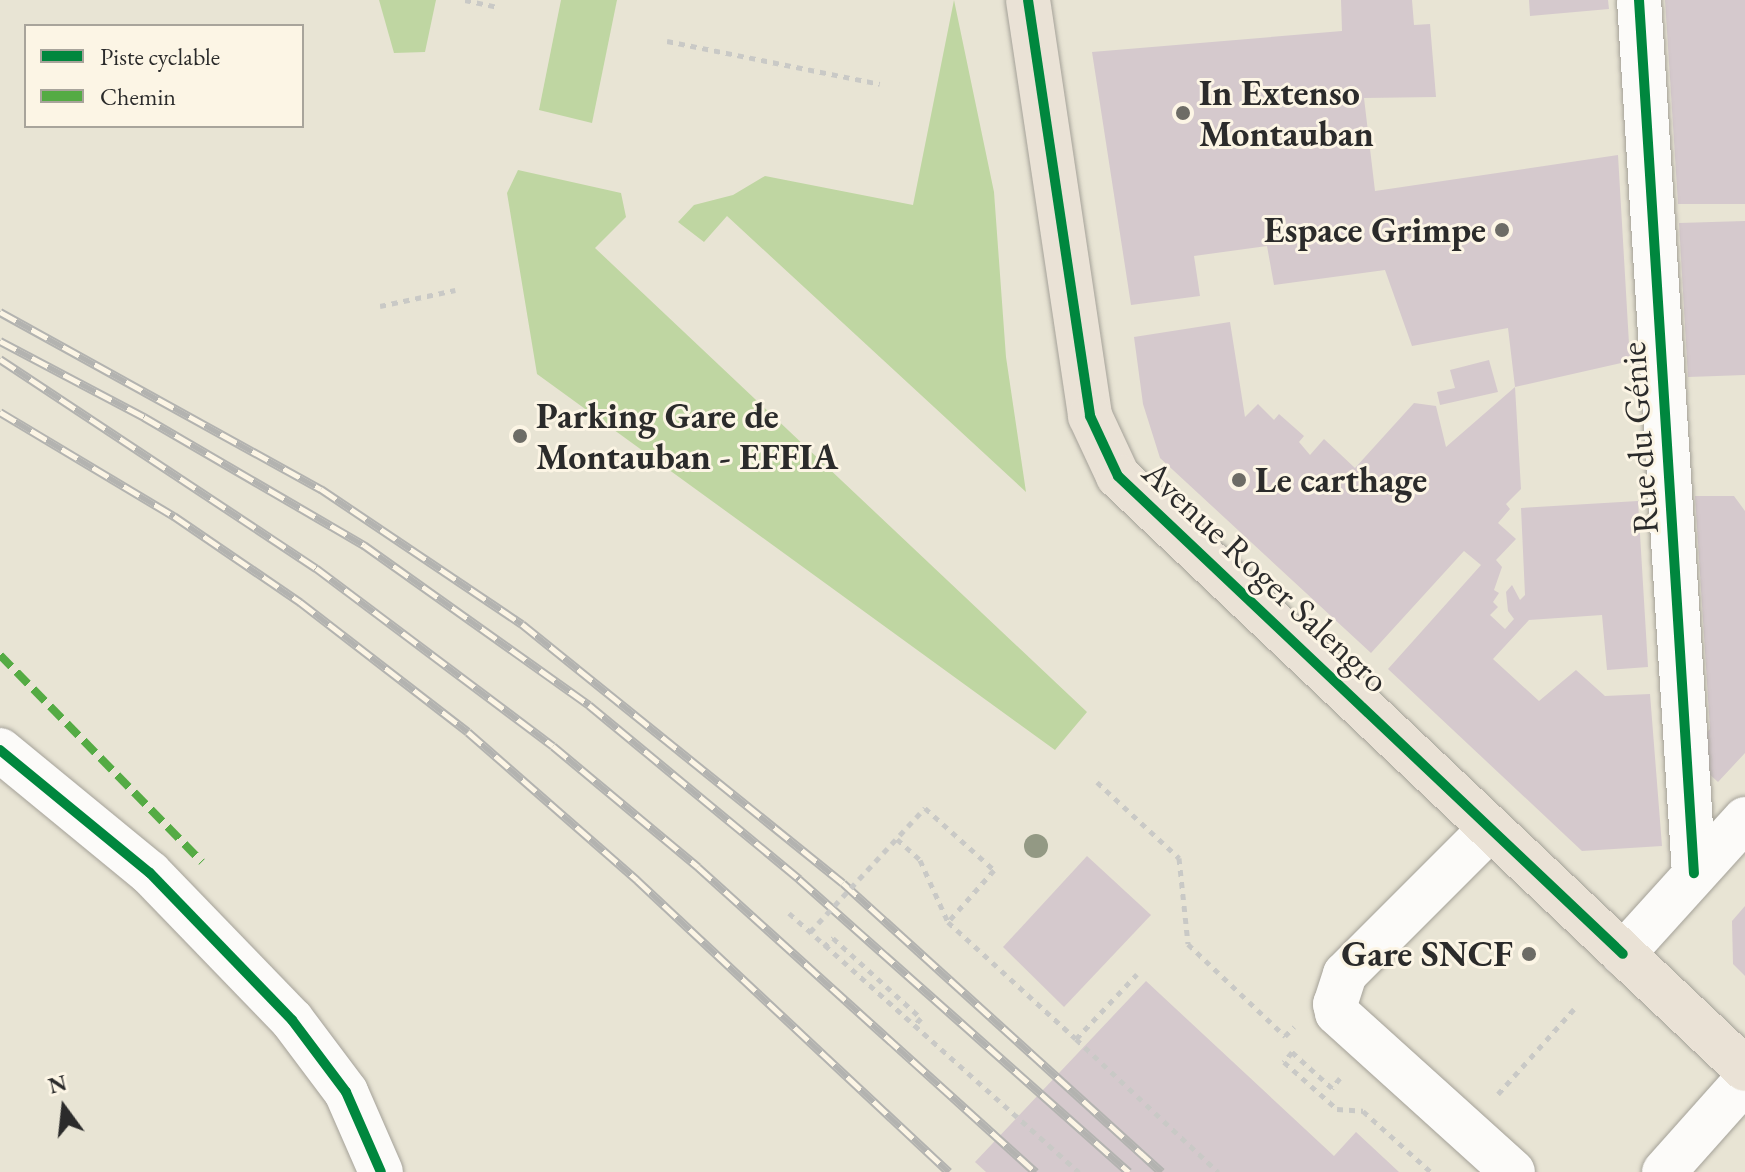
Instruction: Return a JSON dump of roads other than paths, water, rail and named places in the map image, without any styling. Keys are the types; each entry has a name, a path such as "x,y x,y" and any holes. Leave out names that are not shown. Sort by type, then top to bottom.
{"main road":[{"name":"Avenue Roger Salengro","path":"1028,0 1090,416 1118,476 1745,1069"}],"street":[{"name":"Rue du Génie","path":"1639,0 1694,873"},
{"path":"0,750 150,873 265,990 346,1092 381,1172"},
{"path":"1623,954 1745,819"},
{"path":"1490,829 1345,974 1335,1004 1337,1013 1513,1172"},
{"path":"1664,1172 1745,1081"}],"railway":[{"path":"0,312 321,489 522,624 843,883 1162,1172"},
{"path":"0,341 144,417 364,545 589,705 799,879 1129,1172"},
{"path":"0,359 316,568 553,746 698,867 1035,1172"},
{"path":"0,412 174,516 300,602 468,732 637,880 949,1172"}],"place":[{"name":"In Extenso Montauban","path":"1183,113"},
{"name":"Espace Grimpe","path":"1502,230"},
{"name":"Parking Gare de Montauban - EFFIA","path":"520,436"},
{"name":"Le carthage","path":"1239,480"},
{"name":"Gare SNCF","path":"1529,954"}]}
